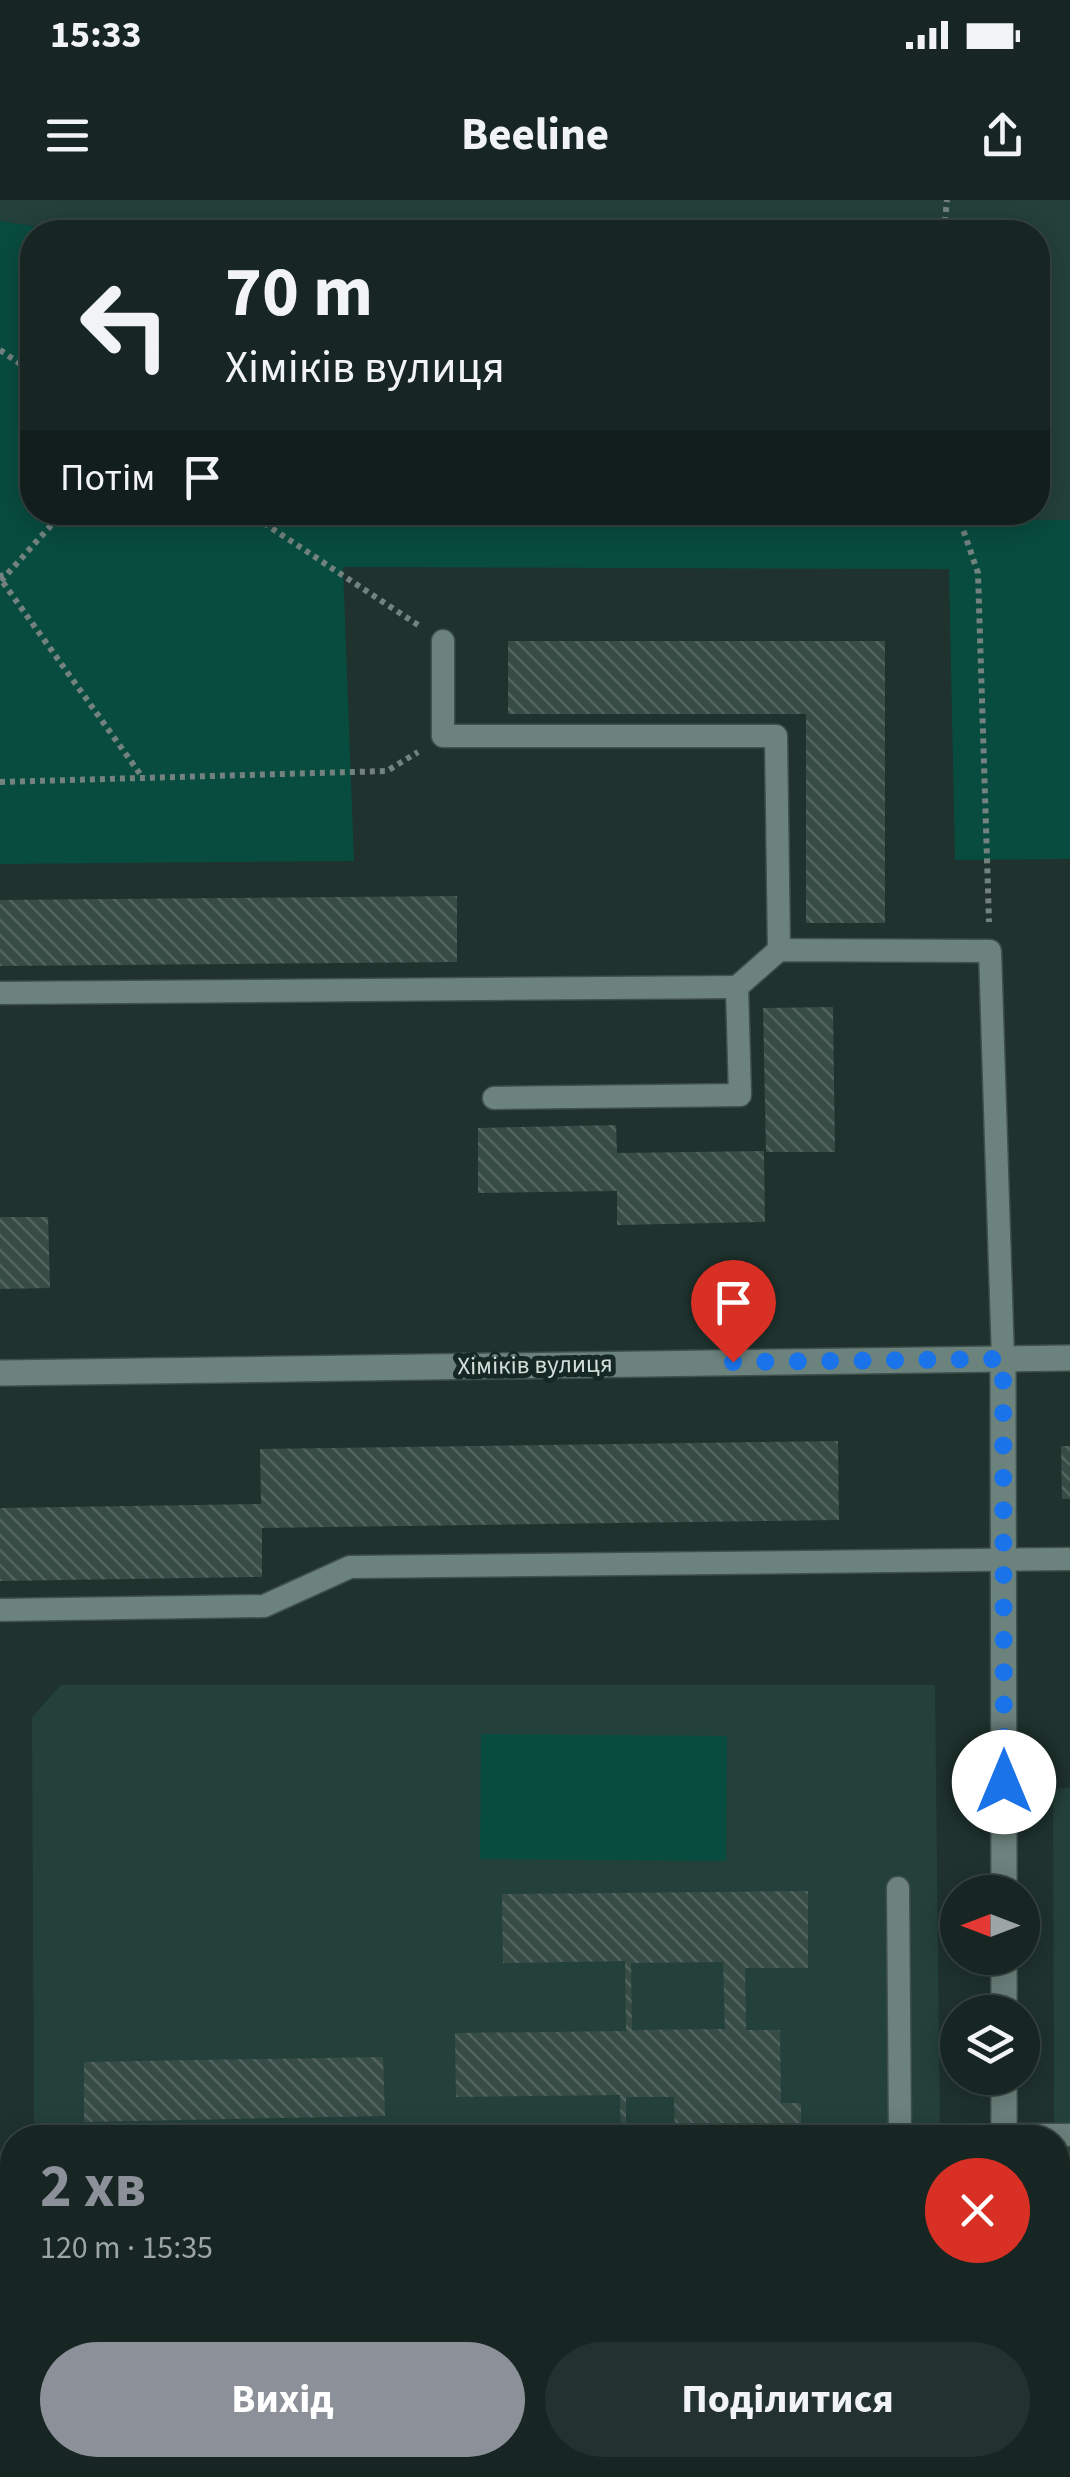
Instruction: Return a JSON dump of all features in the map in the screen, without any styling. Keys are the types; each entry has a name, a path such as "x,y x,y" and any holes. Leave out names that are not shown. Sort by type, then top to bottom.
{"street":[{"name":"Хіміків вулиця","path":"0,1372 1070,1358"},
{"path":"1003,1359 1004,1875"},
{"path":"1004,2095 1004,2125"}],"lane":[{"path":"443,641 443,736 776,736 779,950"},
{"path":"0,993 737,987 779,950 990,951 1003,1359"},
{"path":"494,1098 740,1095 737,987"},
{"path":"0,1610 264,1606 350,1567 1070,1559"},
{"path":"898,1888 900,2125"}],"path":[{"path":"51,525 0,578 143,778"},
{"path":"267,525 443,641"},
{"path":"961,525 978,573 990,951"},
{"path":"0,782 386,772 443,736"}],"shaded area":[{"path":"0,200 1070,200 1070,520 1050,520 1050,220 20,220 20,224 0,221"},
{"path":"61,1685 935,1685 940,2125 34,2125 32,1717"},
{"path":"1070,1788 1070,2125 1054,2125 1053,1789"}],"green space":[{"path":"0,221 20,224 20,525 1050,525 1050,520 1070,520 1070,859 955,860 949,569 343,567 354,861 0,864"},
{"path":"481,1734 727,1736 726,1861 480,1859"}],"building":[{"path":"508,641 885,641 885,923 806,923 806,714 508,714"},
{"path":"457,896 457,962 0,966 0,900"},
{"path":"833,1007 835,1152 766,1152 763,1008"},
{"path":"616,1125 617,1153 764,1151 765,1222 617,1225 617,1191 478,1193 478,1128"},
{"path":"0,1217 48,1217 50,1288 0,1289"},
{"path":"838,1441 839,1520 262,1528 262,1577 0,1581 0,1508 261,1504 260,1449"},
{"path":"1061,1446 1070,1446 1070,1499 1062,1499"},
{"path":"808,1891 808,1968 745,1968 746,2030 780,2030 781,2103 801,2103 801,2125 675,2125 674,2097 626,2097 626,2125 621,2125 620,2095 456,2097 455,2033 626,2031 625,1961 503,1963 502,1894","holes":["723,1962 725,2029 632,2030 631,1963"]},
{"path":"383,2057 385,2116 84,2122 84,2062"}],"route":[{"path":"733,1362 1003,1359 1004,1782"}]}
